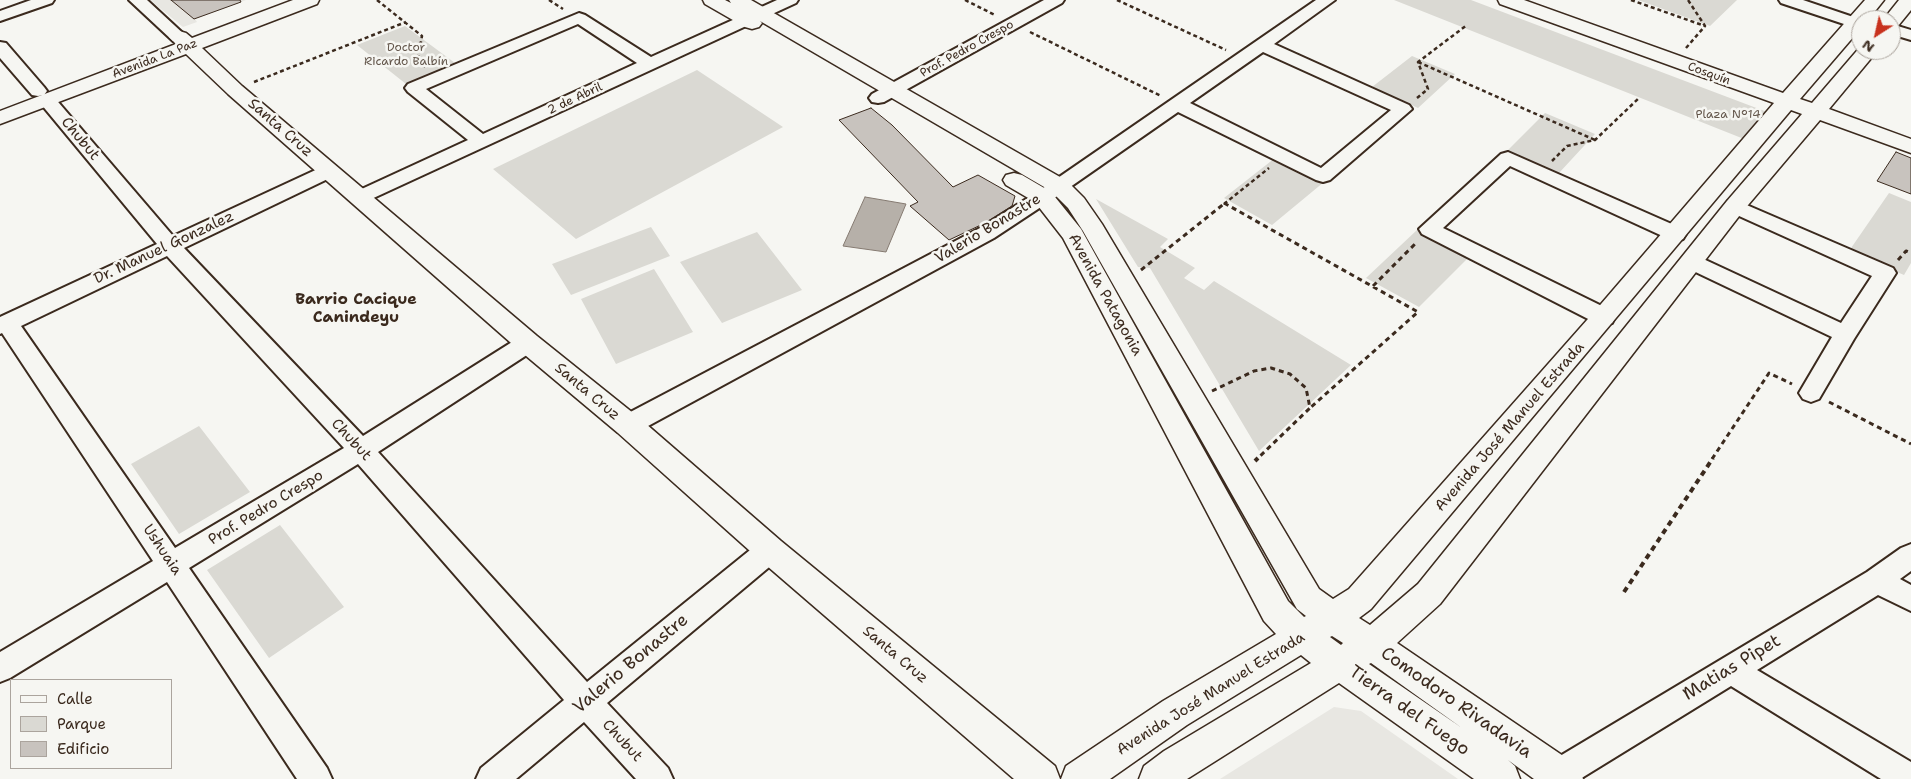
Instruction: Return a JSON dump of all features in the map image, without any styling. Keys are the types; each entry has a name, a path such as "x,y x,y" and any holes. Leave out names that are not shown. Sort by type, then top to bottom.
{"main road":[{"name":"Avenida La Paz","path":"0,118 43,96 184,41 278,0"},
{"name":"Avenida La Paz","path":"184,41 310,0"},
{"name":"Avenida Patagonia","path":"712,0 748,11 1051,191 1076,203 1094,229 1236,478 1308,599 1332,618 1372,644"},
{"name":"Cosquín","path":"1507,0 1911,146"},
{"name":"Avenida José Manuel Estrada","path":"1867,10 1875,0"},
{"path":"1901,10 1909,0"},
{"name":"Avenida José Manuel Estrada","path":"1079,779 1175,713 1302,637 1360,599 1604,318 1786,102 1851,29"},
{"name":"Santa Cruz","path":"184,41 235,90 528,343 628,425 770,550 1042,779"},
{"path":"1158,779 1177,764 1372,644 1429,594 1735,206 1860,60"},
{"name":"Avenida La Paz","path":"0,105 43,96"},
{"name":"Avenida Patagonia","path":"1051,191 1276,611 1302,637 1340,663"},
{"name":"Comodoro Rivadavia","path":"1372,644 1558,777"},
{"name":"Tierra del Fuego","path":"1340,663 1484,764 1502,779"}],"street":[{"path":"0,16 46,0"},
{"name":"Santa Cruz","path":"137,0 184,41"},
{"name":"2 de Abril","path":"360,198 650,64 748,11 790,0"},
{"name":"Prof. Pedro Crespo","path":"886,94 1056,0"},
{"name":"Valerio Bonastre","path":"628,425 987,233 1178,104 1327,0"},
{"path":"1787,0 1851,21"},
{"path":"482,142 414,88 579,18 650,64"},
{"path":"1178,104 1322,176 1402,110 1262,45"},
{"name":"Chubut","path":"0,47 169,245 361,450 585,702 657,779"},
{"path":"1604,318 1430,229 1508,158 1676,234"},
{"name":"Dr. Manuel Gonzalez","path":"3,324 329,171"},
{"path":"1735,206 1885,272 1845,334 1811,393"},
{"path":"1692,262 1845,334"},
{"name":"Ushuaia","path":"3,324 172,565 316,779"},
{"name":"Prof. Pedro Crespo","path":"0,668 361,450 528,343"},
{"name":"Valerio Bonastre","path":"492,779 770,550"},
{"name":"Matias Pipet","path":"1558,777 1730,669 1877,581 1911,556"},
{"path":"1877,581 1911,599"},
{"path":"1730,669 1910,779"}],"path":[{"path":"377,0 422,36 418,58 437,78"},
{"path":"965,0 1178,104"},
{"path":"1117,0 1243,58"},
{"path":"1631,0 1706,26"},
{"path":"1688,0 1706,26"},
{"path":"235,90 406,22"},
{"path":"1418,62 1467,25"},
{"path":"1674,61 1706,26"},
{"path":"1402,110 1428,89 1418,62"},
{"path":"1418,62 1595,140"},
{"path":"1541,173 1567,146 1595,140 1639,98"},
{"path":"1125,283 1284,157"},
{"path":"1224,203 1418,312 1310,408 1236,478"},
{"path":"1373,286 1430,229"},
{"path":"1193,400 1254,371 1270,368 1290,374 1306,388 1310,408"},
{"path":"1624,592 1769,373 1911,444"}],"shaded area":[{"path":"150,0 246,0 195,19 197,22 183,27"},
{"path":"865,197 906,204 886,252 843,246"},
{"path":"1334,707 1361,711 1458,779 1220,779"}],"green space":[{"name":"Plaza N°14","path":"1394,0 1471,0 1767,112 1744,139"},
{"path":"1638,0 1737,0 1710,26"},
{"name":"Doctor Ricardo Balbín","path":"405,26 455,63 406,84 357,45"},
{"path":"1412,56 1455,74 1418,108 1372,87"},
{"path":"697,70 783,127 576,239 493,169"},
{"path":"1545,113 1595,134 1559,173 1507,151"},
{"path":"1275,158 1324,182 1272,225 1224,198"},
{"path":"1889,193 1911,202 1911,263 1904,275 1849,251"},
{"path":"1096,199 1168,239 1160,247 1195,268 1184,278 1204,290 1214,281 1351,365 1259,451 1150,268 1138,267"},
{"path":"651,227 670,256 571,295 552,264"},
{"path":"1417,230 1468,258 1419,307 1366,278"},
{"path":"757,232 802,290 722,323 680,262"},
{"path":"654,269 693,332 616,364 581,299"},
{"path":"199,426 250,492 179,534 131,464"},
{"path":"280,525 344,607 269,658 207,570"}],"building":[{"path":"171,0 240,0 241,2 194,19"},
{"path":"871,108 892,125 953,187 978,175 1015,196 1012,206 985,223 949,240 910,206 918,202 839,120"},
{"path":"1896,152 1911,158 1911,194 1877,181"}],"district":[{"name":"Barrio Cacique Canindeyu","path":"356,309"}]}
